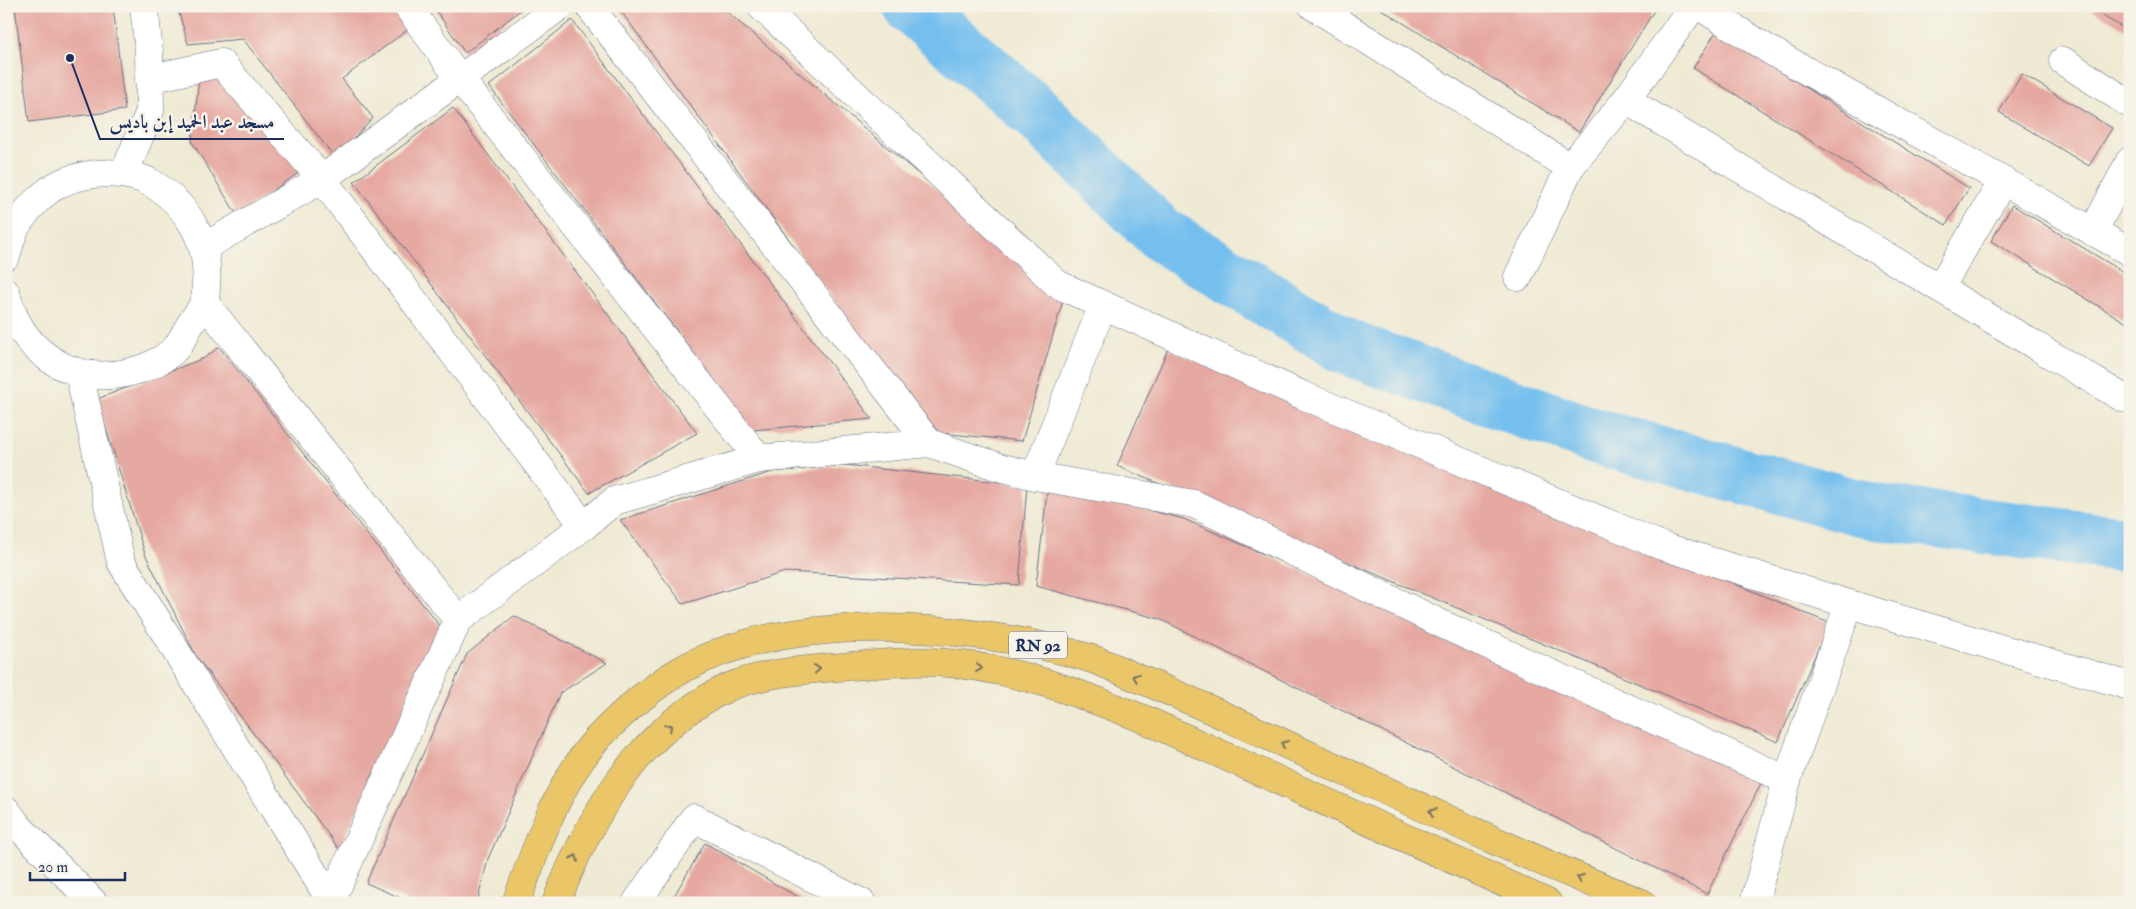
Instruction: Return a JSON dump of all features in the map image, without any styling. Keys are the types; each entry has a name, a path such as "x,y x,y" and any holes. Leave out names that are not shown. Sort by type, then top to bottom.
{"highway":[{"name":"RN 92","path":"516,903 537,846 568,780 598,739 642,697 685,668 727,649 794,633 865,627 999,636 1088,658 1168,690 1553,868 1642,903"},
{"name":"RN 92","path":"556,903 588,829 616,784 646,747 687,712 730,687 773,675 834,667 932,662 990,670 1038,680 1081,693 1146,720 1548,903"}],"street":[{"path":"124,174 150,111 144,6"},
{"path":"408,6 460,79 759,460"},
{"path":"204,247 322,179 560,6"},
{"path":"589,6 929,443"},
{"path":"761,6 1057,284 1302,394 1662,546 1849,604 2122,681"},
{"path":"1313,6 1570,167"},
{"path":"1518,277 1570,167 1626,100 1693,6"},
{"path":"1698,6 1771,50 2130,252"},
{"path":"2063,61 2130,104"},
{"path":"149,79 221,63 322,179 584,526"},
{"path":"1626,100 2123,398"},
{"path":"2093,232 2130,161"},
{"path":"6,256 15,228 35,202 61,183 92,174 124,174 151,183 175,199 192,221 204,247 207,273 204,302 174,350 145,369 112,377 79,374 50,360 27,339 8,306"},
{"path":"1940,288 2004,181"},
{"path":"204,302 458,620"},
{"path":"1035,476 1103,305"},
{"path":"79,374 121,562 333,902"},
{"path":"333,902 458,620 584,526 614,501 759,460 929,443 999,467 1035,476 1194,504 1448,627 1787,780"},
{"path":"1754,903 1787,780 1849,604"},
{"path":"6,810 18,826 94,903"},
{"path":"636,903 694,818 862,903"}],"building":[{"path":"15,6 113,6 125,110 29,122"},
{"path":"177,6 393,6 410,28 342,79 373,118 335,158 243,39 188,44"},
{"path":"433,6 526,6 465,53"},
{"path":"617,6 720,6 1064,297 1022,441 940,433 922,420"},
{"path":"1376,6 1657,6 1579,132"},
{"path":"1979,6 1990,6 1987,11"},
{"path":"2086,6 2130,6 2130,32"},
{"path":"572,20 872,419 753,430 489,86"},
{"path":"1716,32 1969,188 1946,225 1693,68"},
{"path":"2022,74 2112,128 2089,166 1999,112"},
{"path":"219,76 300,172 237,215 192,142 199,79"},
{"path":"453,108 697,433 589,493 354,182"},
{"path":"2012,205 2130,276 2130,325 1991,241"},
{"path":"219,347 443,630 339,849 196,656 145,554 97,399 204,358"},
{"path":"1168,349 1829,623 1778,742 1117,466"},
{"path":"845,465 1027,485 1019,585 785,572 683,604 620,520 772,472"},
{"path":"1048,485 1184,519 1765,775 1707,894 1160,619 1036,586"},
{"path":"514,616 607,663 560,693 488,859 477,903 412,903 366,883 467,654"},
{"path":"705,843 808,903 670,903"}],"waterway":[{"path":"911,6 1035,112 1161,234 1346,347 1598,437 1876,512 2130,545"}],"place":[{"name":"مسجد عبد الحميد إبن باديس","path":"70,58"}]}
